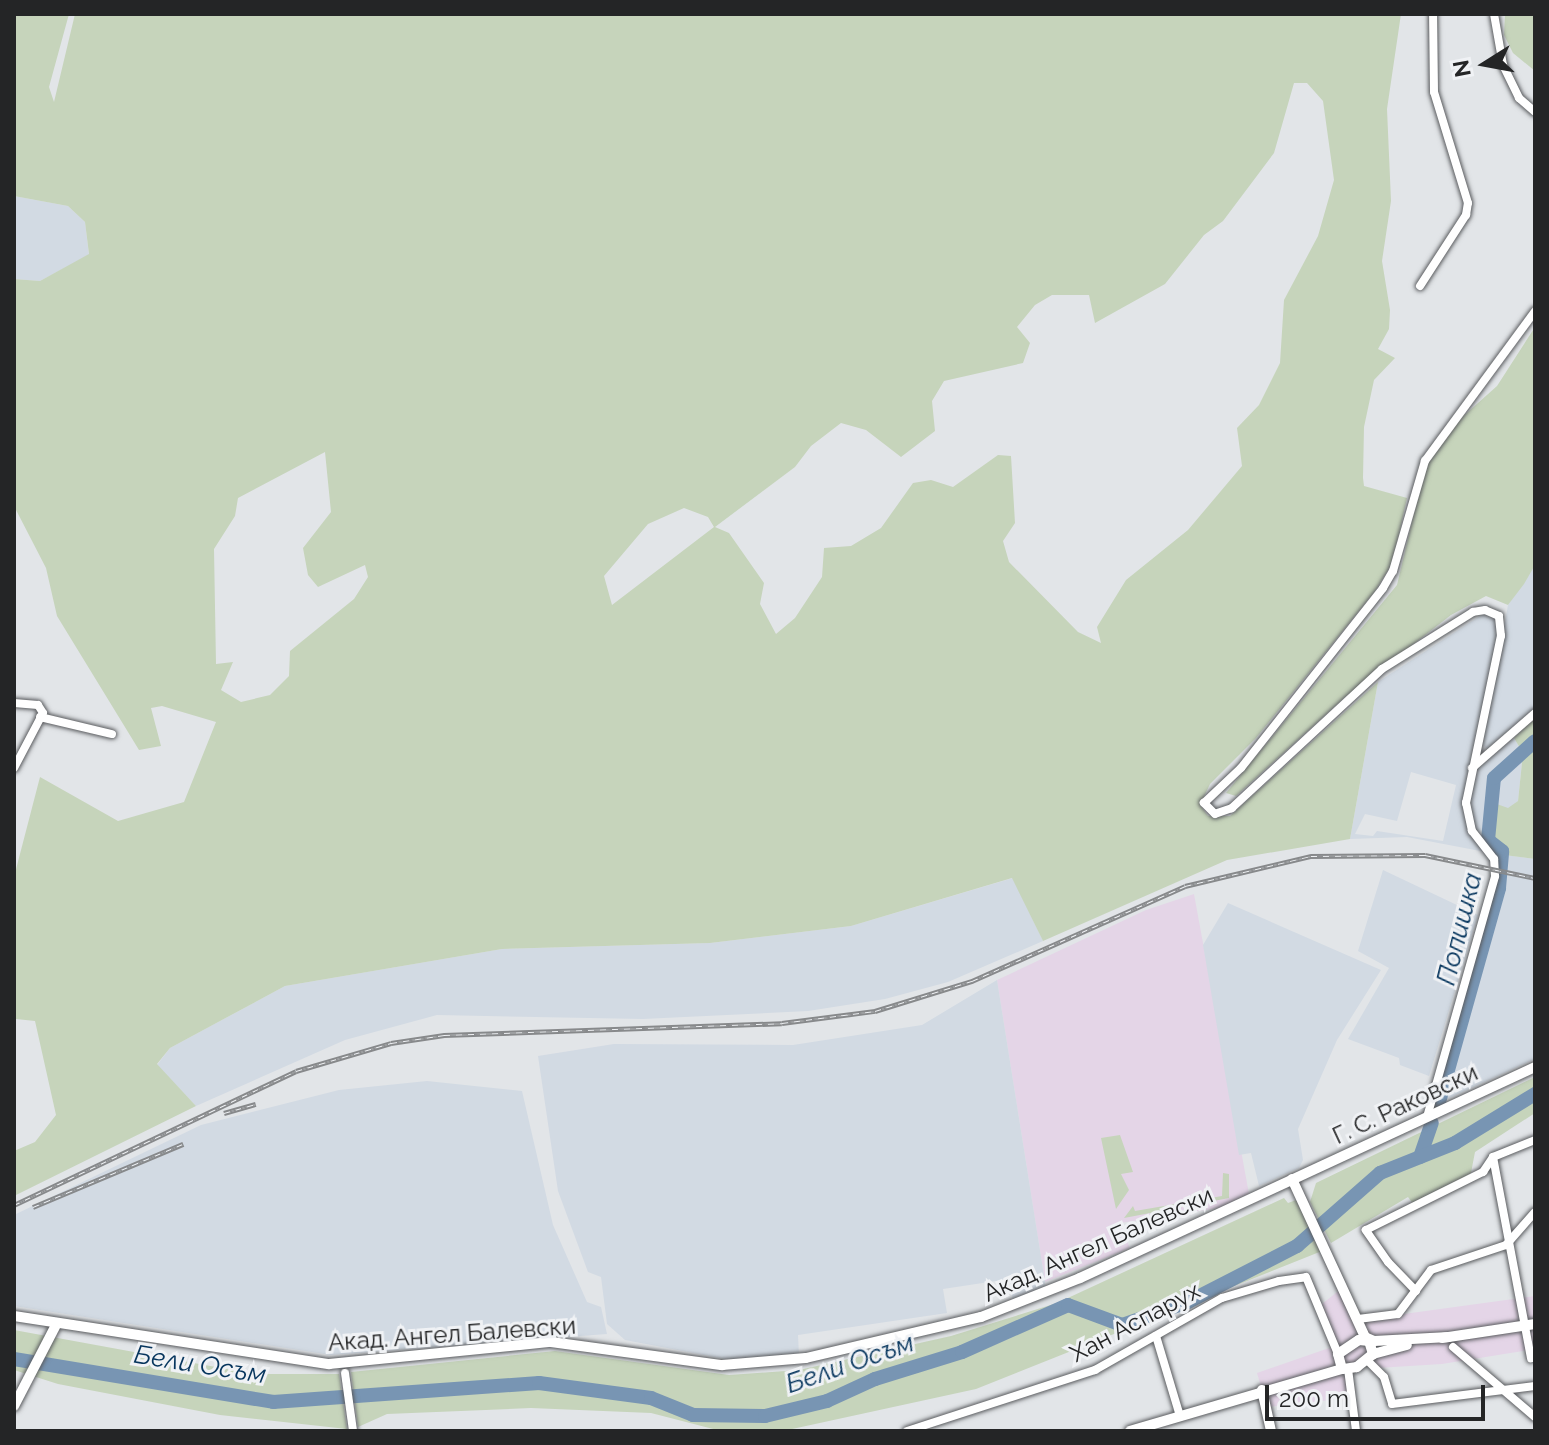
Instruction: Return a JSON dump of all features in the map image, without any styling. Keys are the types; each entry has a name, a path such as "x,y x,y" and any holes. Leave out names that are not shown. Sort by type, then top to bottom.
{"street":[{"path":"1420,286 1466,215 1468,203 1434,92 1433,14"},
{"path":"1494,14 1503,65 1519,98 1535,112"},
{"path":"1427,1117 1495,876 1494,859 1468,817 1472,768 1502,626 1496,613 1485,610 1382,669 1232,808 1215,814 1204,803 1241,768 1383,588 1425,461 1535,311"},
{"path":"14,703 38,705 40,717 14,768"},
{"path":"1472,768 1535,713"},
{"path":"40,717 112,734"},
{"name":"Г. С. Раковски","path":"1292,1179 1535,1067"},
{"path":"1416,1291 1388,1262 1366,1230 1483,1172 1493,1157 1535,1140"},
{"path":"1493,1157 1515,1269 1530,1324 1531,1358"},
{"path":"1292,1179 1369,1341 1370,1357 1384,1377 1392,1404 1535,1386"},
{"name":"Акад. Ангел Балевски","path":"14,1316 54,1328 313,1363 577,1342 722,1365 767,1364 981,1317 1102,1269 1292,1179"},
{"path":"1358,1319 1398,1314 1440,1263 1510,1240 1535,1212"},
{"name":"Хан Аспарух","path":"907,1431 1095,1370 1247,1288 1306,1277 1338,1355"},
{"path":"1303,1377 1338,1355 1352,1342 1357,1330 1353,1306"},
{"path":"1130,1431 1303,1377 1345,1369 1370,1357 1530,1324"},
{"path":"14,1406 54,1328"},
{"path":"1156,1336 1180,1416"},
{"path":"1352,1342 1451,1342 1535,1417"},
{"path":"1338,1355 1345,1369 1356,1431"},
{"path":"345,1373 353,1429"},
{"path":"1262,1390 1271,1431"}],"shaded area":[{"path":"14,196 68,206 85,222 89,255 40,281 14,279"},
{"path":"1535,565 1535,708 1487,749 1483,745 1508,605"},
{"path":"1486,612 1497,617 1499,631 1479,765 1514,738 1523,753 1518,801 1490,833 1497,854 1535,859 1535,1059 1441,1102 1502,885 1494,881 1496,854 1407,837 1350,839 1378,682","holes":["1411,772 1456,785 1443,841 1377,831 1373,836 1355,834 1365,814 1397,821"]},
{"path":"1383,870 1478,915 1429,1076 1400,1065 1399,1058 1348,1039 1389,968 1358,951"},
{"path":"1013,878 1043,941 948,982 885,999 808,1011 643,1019 437,1015 345,1040 196,1106 157,1065 170,1048 285,986 502,949 710,943 851,926"},
{"path":"1194,894 1249,1194 1219,1208 1120,1223 1130,1248 1045,1282 997,980 1146,910"},
{"path":"1228,903 1381,970 1337,1040 1298,1129 1303,1160 1299,1168 1259,1186 1251,1153 1239,1155 1203,945"},
{"path":"997,980 1046,1288 1013,1301 1009,1279 943,1289 947,1313 798,1335 799,1355 730,1360 625,1340 607,1324 601,1277 588,1272 558,1191 538,1056 614,1044 793,1045 922,1025"},
{"path":"427,1081 522,1091 553,1225 587,1302 601,1307 607,1334 331,1355 14,1306 14,1215 201,1125 339,1090"},
{"path":"1342,1288 1360,1320 1535,1296 1535,1349 1442,1364 1377,1368 1367,1363 1346,1372 1350,1398 1267,1407 1257,1373 1332,1347 1317,1308"}],"green space":[{"path":"14,14 69,14 49,87 54,102 75,14 1401,14 1387,109 1391,201 1382,261 1390,310 1389,329 1378,349 1395,358 1374,380 1364,427 1363,478 1364,486 1407,498 1399,534 1390,567 1375,591 1256,738 1210,784 1200,805 1208,816 1230,816 1378,682 1350,839 1227,860 1043,941 1012,878 851,926 710,943 502,949 285,986 170,1048 157,1064 196,1106 14,1196 14,1151 35,1142 56,1115 35,1021 16,1019 14,1003 14,877 40,777 118,821 184,802 216,722 162,706 151,708 161,746 139,750 57,616 46,568 14,506 14,279 40,281 89,254 85,222 68,206 14,196","holes":["1294,83 1307,83 1323,101 1334,180 1318,236 1284,300 1280,363 1259,405 1237,428 1242,466 1188,530 1126,580 1097,627 1101,643 1078,632 1009,562 1003,541 1015,523 1011,456 998,455 953,487 931,480 913,483 881,528 851,546 824,548 822,577 795,618 776,634 760,604 764,583 729,533 715,527 795,467 811,446 841,423 866,430 901,457 935,431 932,401 944,381 1023,363 1030,343 1017,327 1035,305 1052,295 1089,295 1095,323 1165,284 1204,235 1223,221 1274,153","325,452 331,512 303,548 308,575 318,587 365,565 368,577 354,599 290,651 289,676 270,695 241,702 221,690 233,662 216,664 214,549 235,516 238,498","684,508 708,517 714,527 612,605 604,576 648,524"]},
{"path":"1505,14 1535,14 1535,71 1513,53 1504,35"},
{"path":"1535,327 1535,565 1524,584 1508,605 1486,596 1451,615 1345,697 1236,796 1226,793 1397,585 1430,446 1497,386"},
{"path":"1535,717 1535,859 1496,854 1490,833 1494,803 1508,808 1518,801 1523,753 1514,738"},
{"path":"1494,881 1502,884 1451,1075 1437,1103"},
{"path":"1535,1077 1535,1113 1475,1152 1470,1178 1414,1205 1408,1197 1331,1243 1310,1202 1316,1183"},
{"path":"1120,1135 1133,1172 1121,1174 1129,1190 1116,1209 1101,1138"},
{"path":"1223,1173 1229,1174 1229,1198 1124,1218 1133,1206 1135,1211 1222,1196"},
{"path":"1284,1198 1288,1203 1296,1200 1322,1251 976,1389 783,1431 721,1431 651,1413 531,1408 387,1414 358,1427 351,1372 555,1351 729,1375 799,1370 951,1336 1057,1303"},
{"path":"14,1330 254,1374 339,1374 347,1429 220,1415 58,1384 14,1370"}],"waterway":[{"name":"Попишка","path":"1439,1102 1499,888 1502,851 1488,840 1494,778 1535,741"},
{"name":"Бели Осъм","path":"14,1359 273,1402 539,1383 651,1398 693,1415 765,1416 827,1401 875,1379 962,1352 1068,1305 1122,1325 1188,1302 1297,1246 1380,1173 1455,1143 1535,1094"},
{"name":"Попишка","path":"1420,1157 1432,1123"}],"railway":[{"path":"14,1205 296,1071 391,1043 444,1035 782,1023 875,1011 972,981 1185,886 1311,856 1425,855 1535,878"},
{"path":"224,1113 256,1104"},
{"path":"33,1207 183,1144"}]}
